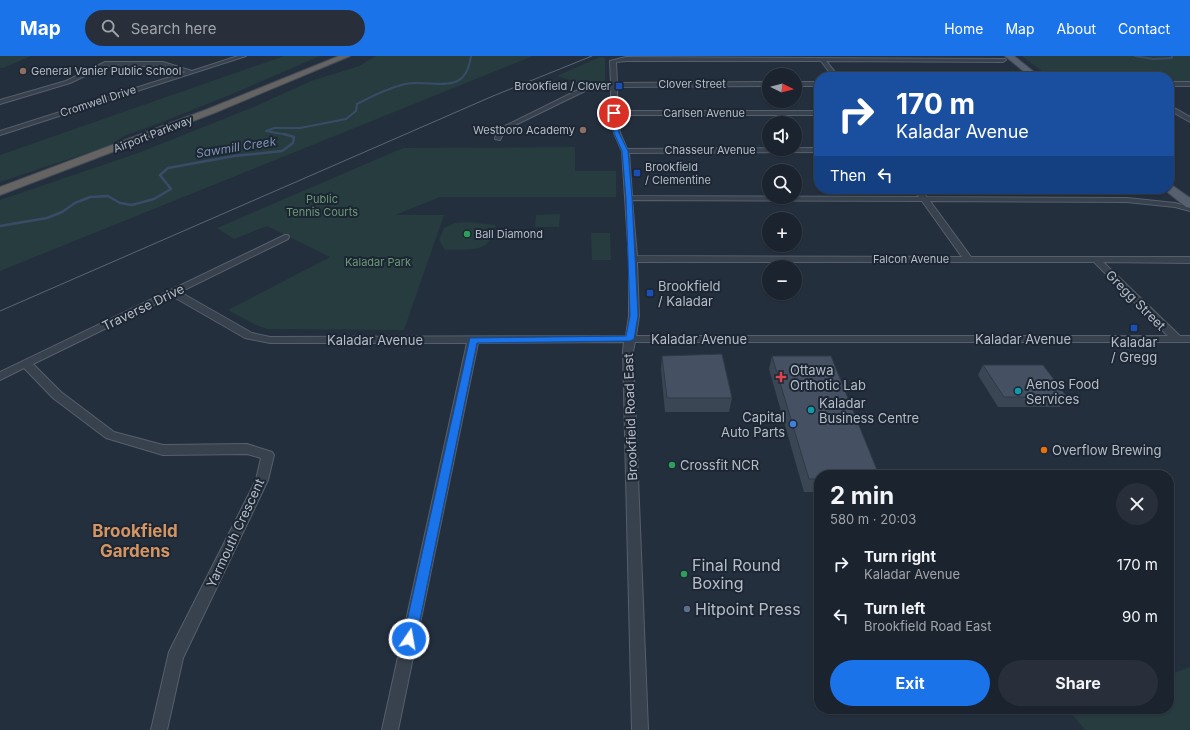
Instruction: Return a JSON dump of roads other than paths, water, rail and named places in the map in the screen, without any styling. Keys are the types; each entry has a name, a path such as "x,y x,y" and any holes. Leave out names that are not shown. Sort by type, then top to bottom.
{"highway":[{"name":"Airport Parkway","path":"304,73 339,56"},
{"name":"Airport Parkway","path":"0,191 182,123 346,56"}],"main road":[{"path":"1003,57 1019,72"},
{"path":"1003,57 1028,72"},
{"path":"1174,182 1190,193"},
{"path":"1174,192 1190,204"}],"street":[{"name":"Cromwell Drive","path":"0,133 243,56"},
{"path":"822,59 1003,57"},
{"path":"822,59 832,72"},
{"name":"Brookfield Road East","path":"640,730 628,352 634,316 633,259 625,151 617,133 614,113 612,61 822,59"},
{"path":"0,102 68,82 105,64 163,64 191,72"},
{"name":"Clover Street","path":"498,140 499,134 503,129 592,86 614,84 762,84"},
{"path":"802,84 814,84"},
{"path":"1174,84 1190,84"},
{"path":"1174,110 1190,120"},
{"name":"Carlsen Avenue","path":"614,113 814,113"},
{"name":"Chasseur Avenue","path":"625,151 814,150"},
{"path":"921,194 968,259"},
{"path":"629,198 924,198 1117,200 1183,212 1190,210"},
{"name":"Traverse Drive","path":"0,376 286,237"},
{"name":"Falcon Avenue","path":"633,259 1190,260"},
{"name":"Gregg Street","path":"1096,260 1177,339"},
{"name":"Kaladar Avenue","path":"173,292 249,336 270,340 1190,340"},
{"path":"390,730 473,340"},
{"name":"Yarmouth Crescent","path":"26,364 57,395 110,435 163,450 247,449 268,455 262,480 175,657 159,730"}],"waterway":[{"name":"Sawmill Creek","path":"286,135 266,131 274,128 300,128 346,119 356,111 357,104 381,92 405,84 446,84 455,82 462,78 468,69 471,56"},
{"name":"Sawmill Creek","path":"1135,56 1153,59 1172,58 1172,56"},
{"name":"Sawmill Creek","path":"0,226 47,218 90,197 108,196 120,203 132,205 154,199 171,189 160,175 168,168 234,156 282,151 293,143 294,137 286,135"}],"tram line":[{"path":"0,311 493,96 592,56"}],"place":[{"name":"General Vanier Public School","path":"23,71"},
{"name":"Brookfield / Clover","path":"619,86"},
{"name":"Westboro Academy","path":"583,130"},
{"name":"Brookfield / Clementine","path":"637,173"},
{"name":"Ball Diamond","path":"467,234"},
{"name":"Brookfield / Kaladar","path":"650,293"},
{"name":"Kaladar / Gregg","path":"1134,328"},
{"name":"Ottawa Orthotic Lab","path":"781,377"},
{"name":"Aenos Food Services","path":"1018,391"},
{"name":"Kaladar Business Centre","path":"811,410"},
{"name":"Capital Auto Parts","path":"793,424"},
{"name":"Overflow Brewing","path":"1044,450"},
{"name":"Crossfit NCR","path":"672,465"},
{"name":"Final Round Boxing","path":"684,574"},
{"name":"Hitpoint Press","path":"687,609"}],"district":[{"name":"Brookfield Gardens","path":"135,541"}],"park label":[{"name":"Public Tennis Courts","path":"322,205"},
{"name":"Kaladar Park","path":"378,262"}]}
